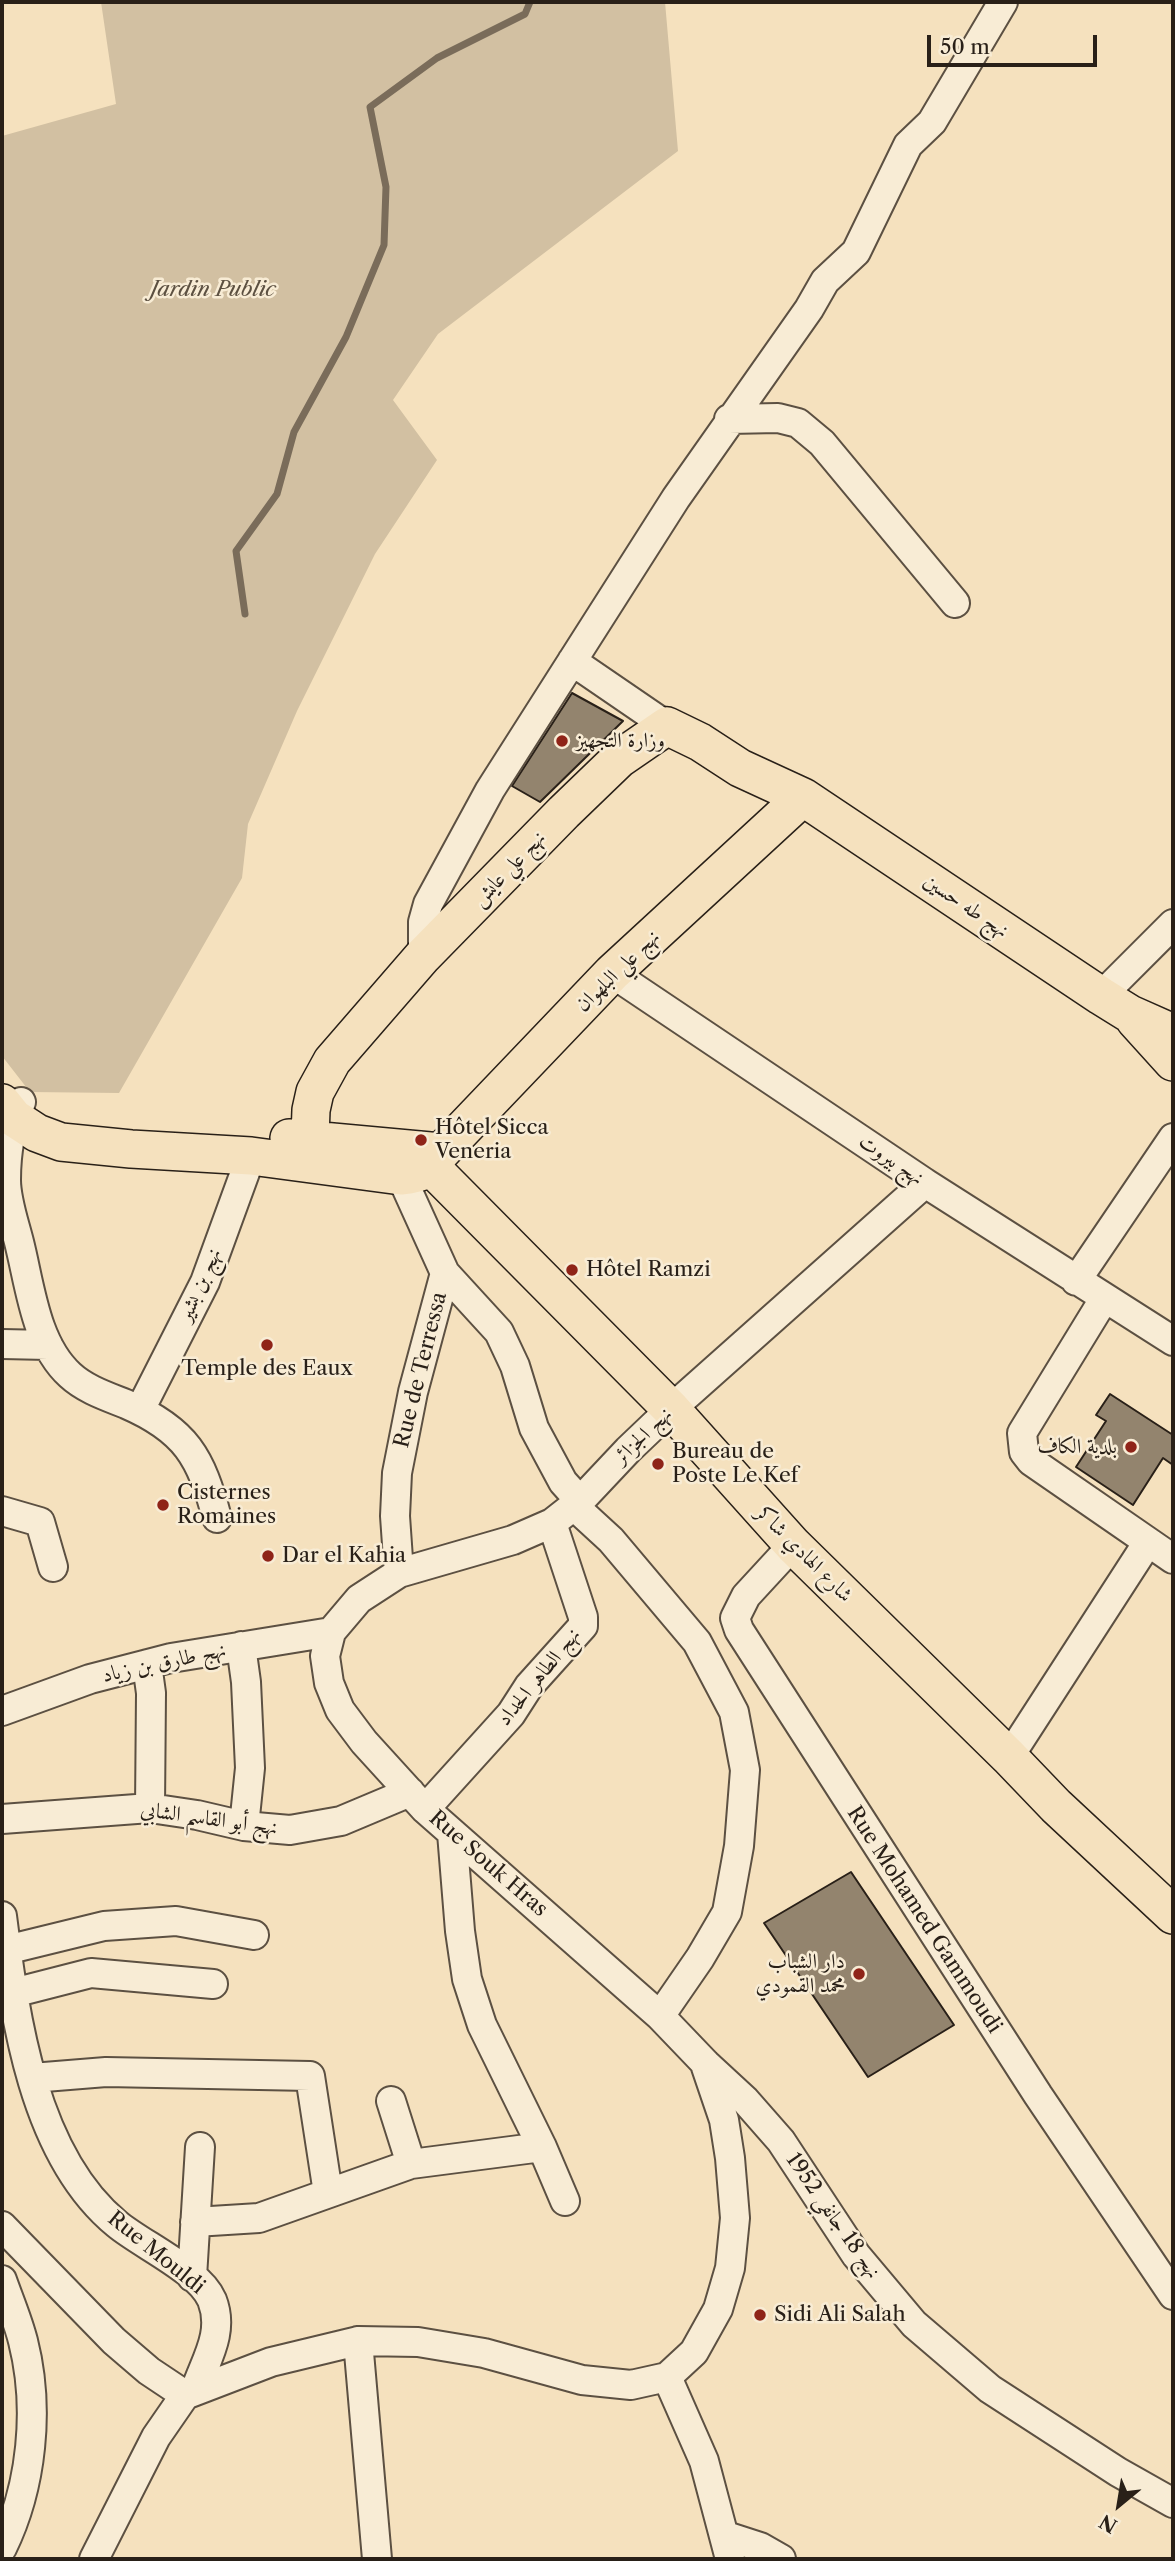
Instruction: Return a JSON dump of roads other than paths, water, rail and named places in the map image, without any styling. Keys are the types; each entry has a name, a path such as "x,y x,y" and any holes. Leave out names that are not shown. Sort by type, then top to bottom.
{"main road":[{"path":"667,726 700,741 740,768 803,797"},
{"name":"نهج علي عايش","path":"310,1152 311,1110 315,1092 332,1061 423,956 619,759 667,726"},
{"name":"نهج علي البلهوان","path":"423,1161 612,974 803,797"},
{"name":"نهج طه حسين","path":"803,797 1115,1005 1173,1033"},
{"name":"نهج طه حسين","path":"1115,1005 1173,1062"},
{"path":"10,1099 37,1133 61,1142 251,1156 310,1152"},
{"path":"10,1099 79,1120 310,1152 423,1161"},
{"name":"شارع الهادي شاكر","path":"423,1161 671,1409 793,1545 1009,1756 1056,1806 1173,1915"}],"street":[{"path":"423,956 423,922 428,904 490,790 729,419 809,309 825,281 856,252 908,145 932,122 1003,2"},
{"path":"729,419 778,418 798,423 822,443 955,603"},
{"path":"572,661 667,726"},
{"path":"1115,1005 1173,924"},
{"name":"نهج بيروت","path":"612,974 925,1183 1173,1341"},
{"path":"10,1099 4,1182 36,1312 48,1345 68,1374 89,1389 154,1417 179,1436 193,1451 209,1486 217,1518"},
{"path":"1076,1281 1173,1138"},
{"name":"نهج بن بشير","path":"140,1410 205,1282 251,1156"},
{"name":"Rue de Terressa","path":"399,1573 395,1516 397,1473 413,1392 445,1273 423,1161"},
{"name":"نهج الجزائر","path":"331,1632 359,1600 399,1573 513,1540 552,1523 577,1504 671,1409 925,1183"},
{"path":"445,1273 499,1332 514,1366 534,1428 577,1504 697,1642 734,1712 745,1770 739,1846 727,1912 700,1958 660,2016"},
{"path":"1009,1756 1165,1549 1031,1461 1024,1452 1022,1433 1104,1299"},
{"path":"2,1344 48,1345"},
{"path":"2,1511 40,1522 53,1567"},
{"name":"نهج الطاهر الحداد","path":"418,1800 511,1714 529,1686 583,1626 583,1617 552,1523"},
{"name":"Rue Mohamed Gammoudi","path":"793,1545 746,1595 736,1618 738,1630 1038,2095 1173,2295"},
{"name":"Rue Souk Hras","path":"331,1632 325,1656 329,1683 341,1710 365,1742 452,1833 660,2016 706,2064"},
{"name":"نهج طارق بن زياد","path":"2,1711 90,1679 147,1664 331,1632"},
{"path":"241,1646 250,1768 244,1826"},
{"path":"147,1664 151,1693 150,1808"},
{"name":"نهج أبو القاسم الشابي","path":"2,1819 65,1812 150,1808 244,1826 290,1830 341,1821 418,1800"},
{"path":"452,1833 467,1979 482,2025 542,2147 565,2201"},
{"name":"Rue Mouldi","path":"2,1916 13,1993 32,2078 55,2142 83,2188 116,2223 192,2277 211,2297 217,2327 190,2393"},
{"path":"6,1950 104,1926 176,1921 254,1935"},
{"path":"13,1993 90,1973 214,1984"},
{"path":"94,2559 156,2437 190,2393 271,2362 358,2341 418,2342 484,2353 582,2380 631,2385 667,2377 694,2352 718,2309 730,2268 735,2218 730,2158 724,2120 706,2064"},
{"name":"نهج 18 جانفي 1952","path":"706,2064 745,2100 781,2141 856,2255 914,2324 990,2389 1118,2472 1173,2503"},
{"path":"32,2078 106,2072 310,2077 328,2193"},
{"path":"391,2101 411,2164"},
{"path":"192,2277 200,2147"},
{"path":"195,2222 259,2218 411,2164 542,2147"},
{"path":"2,2226 114,2341 149,2371 190,2393"},
{"path":"2,2280 23,2342 30,2391 30,2448 15,2522 2,2548"},
{"path":"358,2341 377,2559"},
{"path":"667,2377 704,2461 728,2548 760,2547 781,2559"}],"waterway":[{"path":"245,614 236,551 277,494 294,432 346,337 384,245 386,187 370,107 437,58 525,14 530,2"}],"place":[{"name":"وزارة التجهيز","path":"562,741"},
{"name":"Hôtel Sicca Veneria","path":"421,1140"},
{"name":"Hôtel Ramzi","path":"572,1270"},
{"name":"Temple des Eaux","path":"267,1345"},
{"name":"بلدية الكاف","path":"1131,1447"},
{"name":"Bureau de Poste Le Kef","path":"658,1464"},
{"name":"Cisternes Romaines","path":"163,1505"},
{"name":"Dar el Kahia","path":"268,1556"},
{"name":"دار الشباب محمد القمودي","path":"859,1974"},
{"name":"Sidi Ali Salah","path":"760,2315"}],"park label":[{"name":"Jardin Public","path":"213,290"}]}
